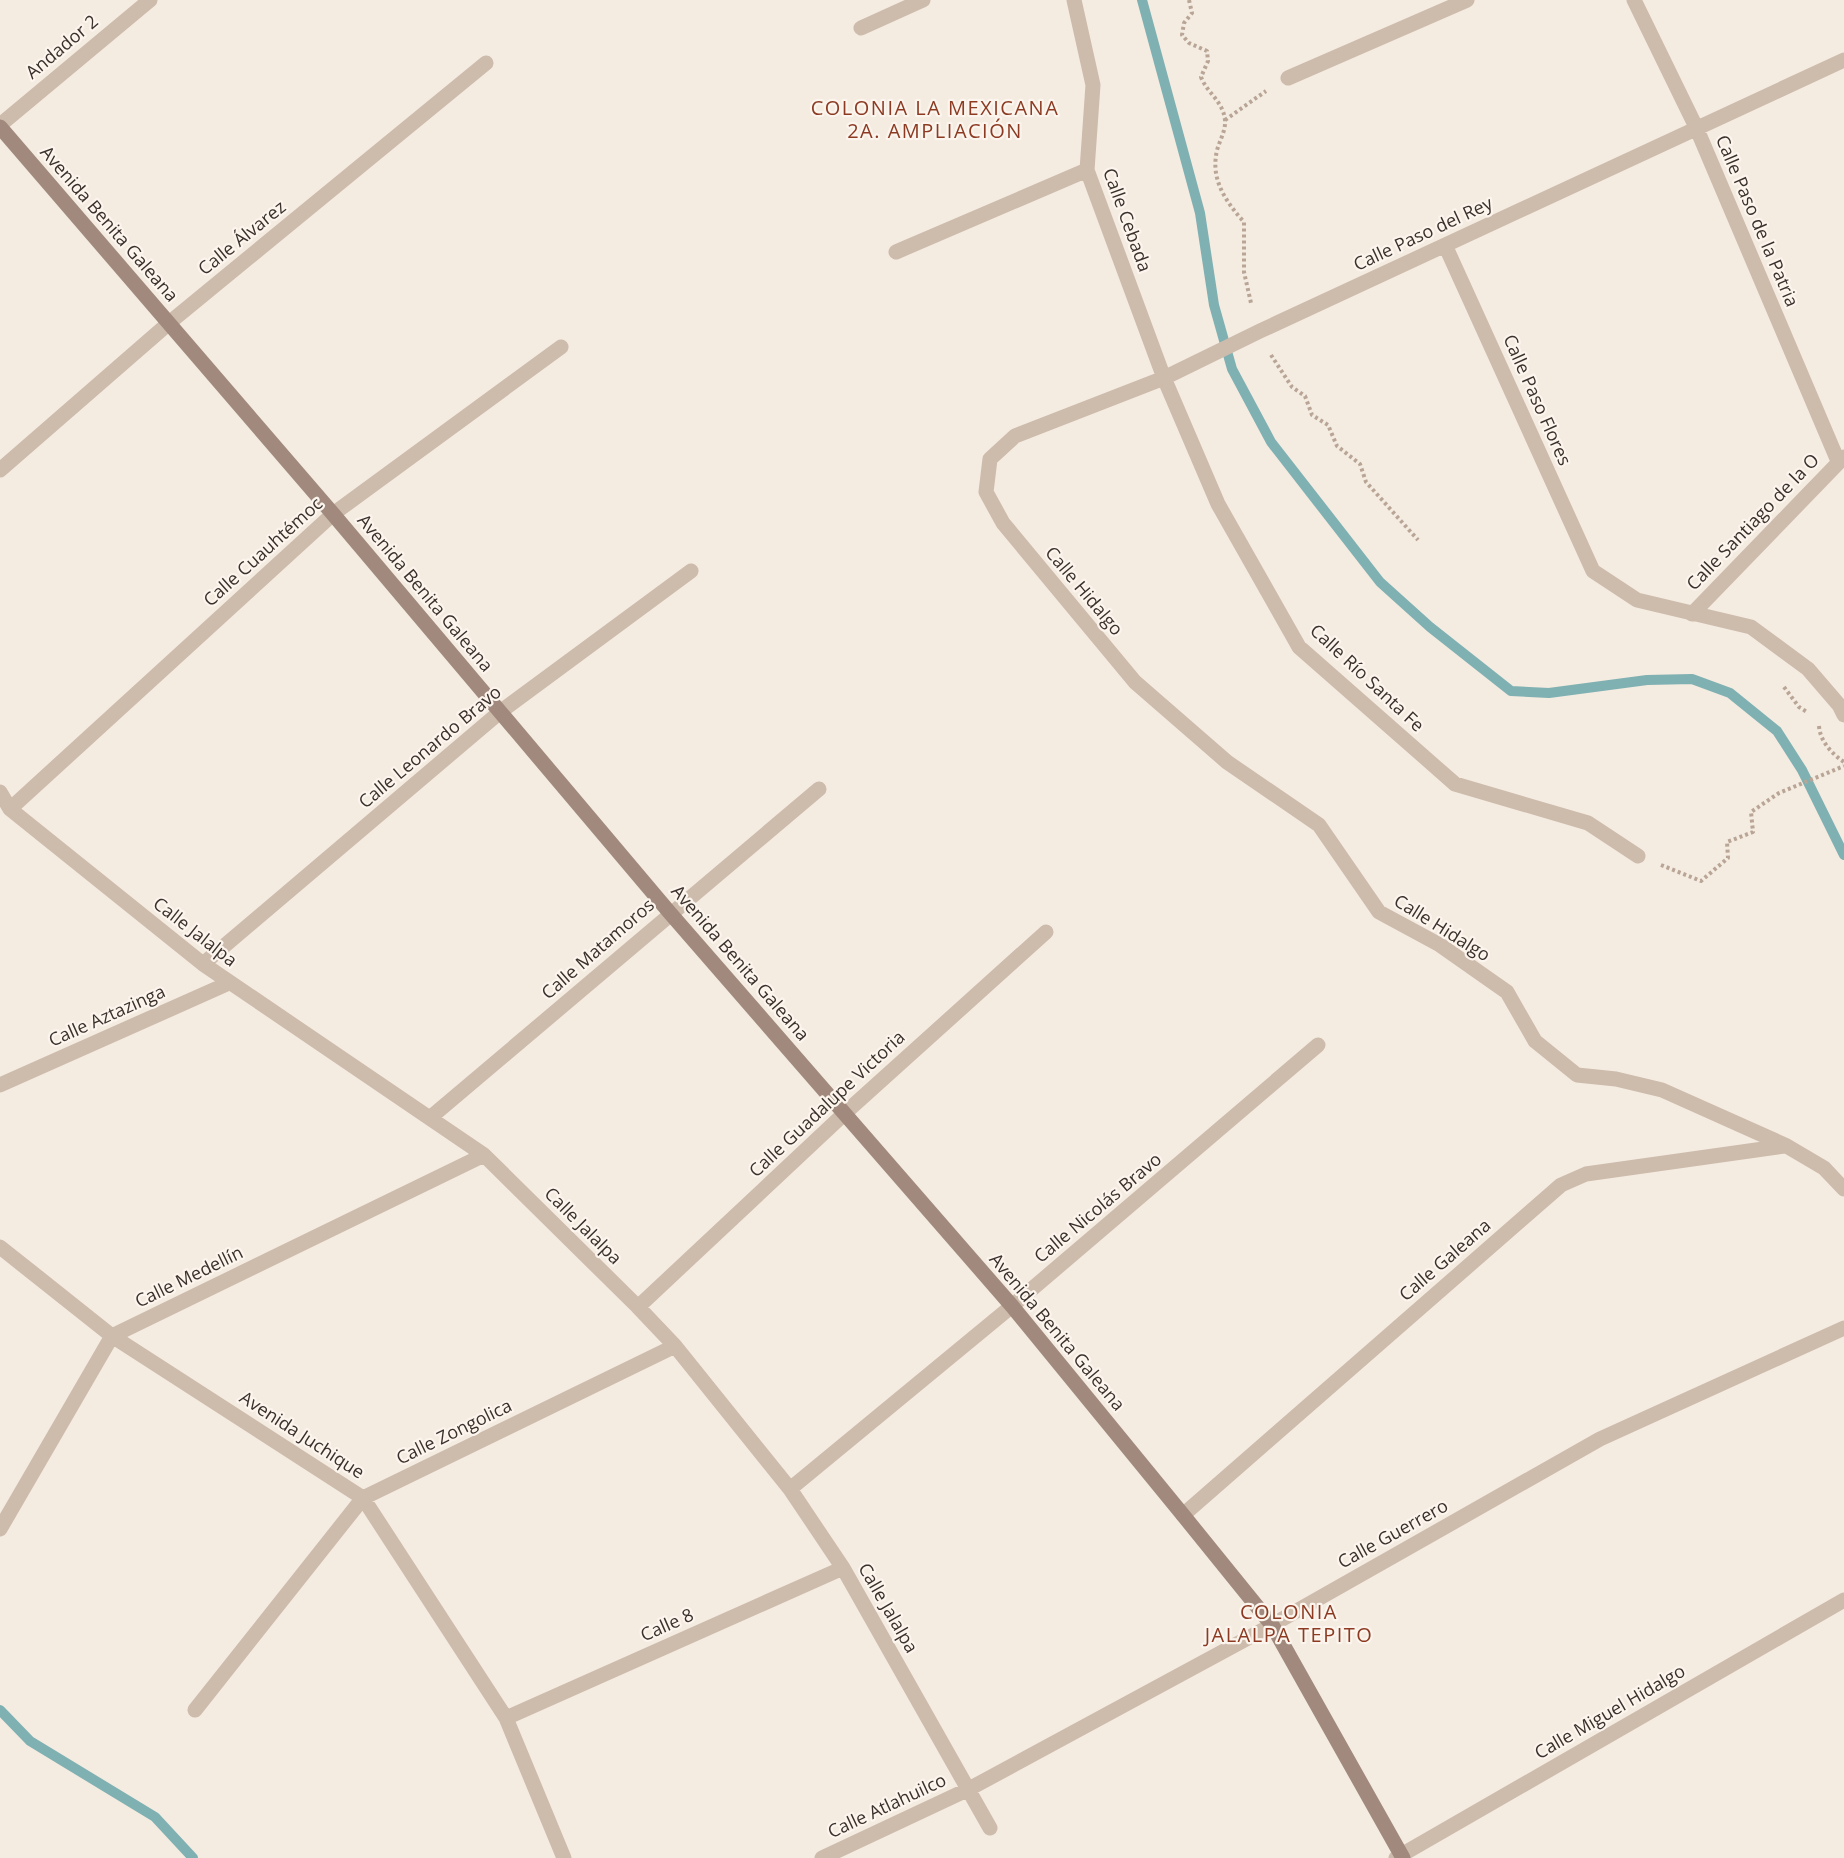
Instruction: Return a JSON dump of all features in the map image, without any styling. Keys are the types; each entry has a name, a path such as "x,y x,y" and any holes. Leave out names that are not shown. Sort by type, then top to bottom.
{"street":[{"name":"Andador 2","path":"0,126 150,0"},
{"path":"861,28 923,0"},
{"name":"Calle Cebada","path":"1074,0 1093,85 1087,170 1164,378"},
{"path":"1288,78 1467,0"},
{"name":"Calle Paso de la Patria","path":"1634,0 1696,127 1841,459"},
{"name":"Calle Paso del Rey","path":"1015,436 1164,378 1696,127 1844,60"},
{"name":"Calle Álvarez","path":"0,470 169,323 486,63"},
{"name":"Avenida Benita Galeana","path":"0,126 333,514 670,913 1012,1306 1272,1625 1400,1857"},
{"path":"896,252 1087,170"},
{"name":"Calle Paso Flores","path":"1445,245 1593,571 1637,600 1692,614"},
{"name":"Calle Cuauhtémoc","path":"9,808 333,514 561,347"},
{"name":"Calle Río Santa Fe","path":"1164,378 1218,504 1299,647 1455,784 1588,823 1638,856"},
{"name":"Calle Hidalgo","path":"1015,436 990,459 986,492 1003,523 1135,682 1227,762 1319,825 1378,912 1440,945 1507,992 1535,1041 1577,1075 1616,1078 1662,1090 1785,1145 1824,1168 1844,1189"},
{"name":"Calle Santiago de la O","path":"1692,614 1841,459"},
{"name":"Calle Leonardo Bravo","path":"203,964 500,712 691,571"},
{"path":"1692,614 1751,627 1808,669 1842,707"},
{"name":"Calle Matamoros","path":"431,1117 819,789"},
{"name":"Calle Jalalpa","path":"0,792 9,808 203,964 484,1155 638,1307 675,1346 790,1489 843,1568 990,1828"},
{"name":"Calle Guadalupe Victoria","path":"638,1307 845,1113 1046,932"},
{"name":"Calle Aztazinga","path":"0,1085 229,983"},
{"name":"Calle Nicolás Bravo","path":"790,1489 1012,1306 1318,1045"},
{"name":"Calle Galeana","path":"1183,1515 1561,1185 1586,1174 1785,1145"},
{"name":"Calle Medellín","path":"112,1336 484,1155"},
{"name":"Avenida Juchique","path":"0,1247 112,1336 363,1498 506,1719 564,1858"},
{"name":"Calle Guerrero","path":"969,1789 1272,1625 1600,1439 1844,1328"},
{"path":"0,1529 112,1336"},
{"name":"Calle Zongolica","path":"195,1710 363,1498 675,1346"},
{"name":"Calle 8","path":"506,1719 843,1568"},
{"name":"Calle Miguel Hidalgo","path":"1400,1857 1844,1600"},
{"name":"Calle Atlahuilco","path":"822,1858 969,1789"}],"path":[{"path":"1189,0 1192,13 1184,23 1182,35 1189,43 1207,51 1208,61 1201,77 1204,87 1216,96 1225,120 1215,156 1218,186 1229,205 1244,222 1244,272 1251,303"},
{"path":"1225,120 1288,78"},
{"path":"1267,349 1292,387 1305,396 1312,415 1328,425 1337,446 1360,464 1366,482 1418,540"},
{"path":"1782,683 1799,707 1811,714"},
{"path":"1638,856 1701,880 1728,858 1727,842 1753,832 1751,812 1779,793 1844,764 1834,755 1819,733 1819,724 1815,718"}],"waterway":[{"path":"1142,0 1200,213 1214,305 1232,369 1271,442 1380,582 1430,627 1511,691 1549,693 1647,680 1692,679 1730,693 1777,731 1802,770 1844,855"},
{"path":"0,1710 30,1741 155,1817 193,1858"}],"district":[{"name":"COLONIA LA MEXICANA 2A. AMPLIACIÓN","path":"935,120"},
{"name":"COLONIA JALALPA TEPITO","path":"1289,1624"}]}
